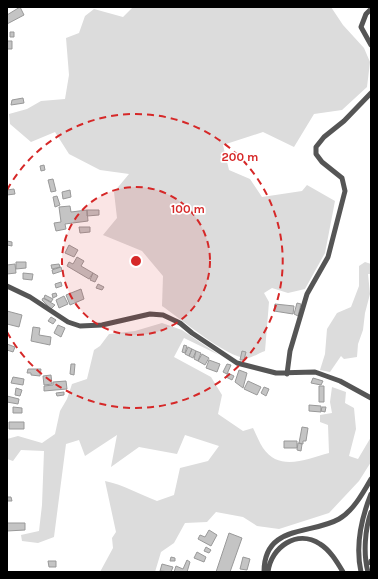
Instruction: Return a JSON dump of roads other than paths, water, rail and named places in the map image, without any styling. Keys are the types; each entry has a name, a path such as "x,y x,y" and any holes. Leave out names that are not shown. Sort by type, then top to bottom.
{"street":[{"path":"371,9 366,14 361,27 371,45"},
{"path":"287,374 290,351 307,294 328,257 345,191 342,178 322,162 316,154 316,147 324,137 344,121 371,93"},
{"path":"7,286 30,297 68,322 80,326 102,326 150,314 163,315 180,323 192,333 237,362 276,373 287,374 316,372 340,380 371,398"},
{"path":"264,572 266,556 277,541 291,533 337,520 344,516 371,479"},
{"path":"361,572 359,534 363,514 371,494"},
{"path":"368,572 366,554 367,526 371,512"},
{"path":"268,572 274,553 288,541 299,538 313,540 326,548 344,572"}]}
